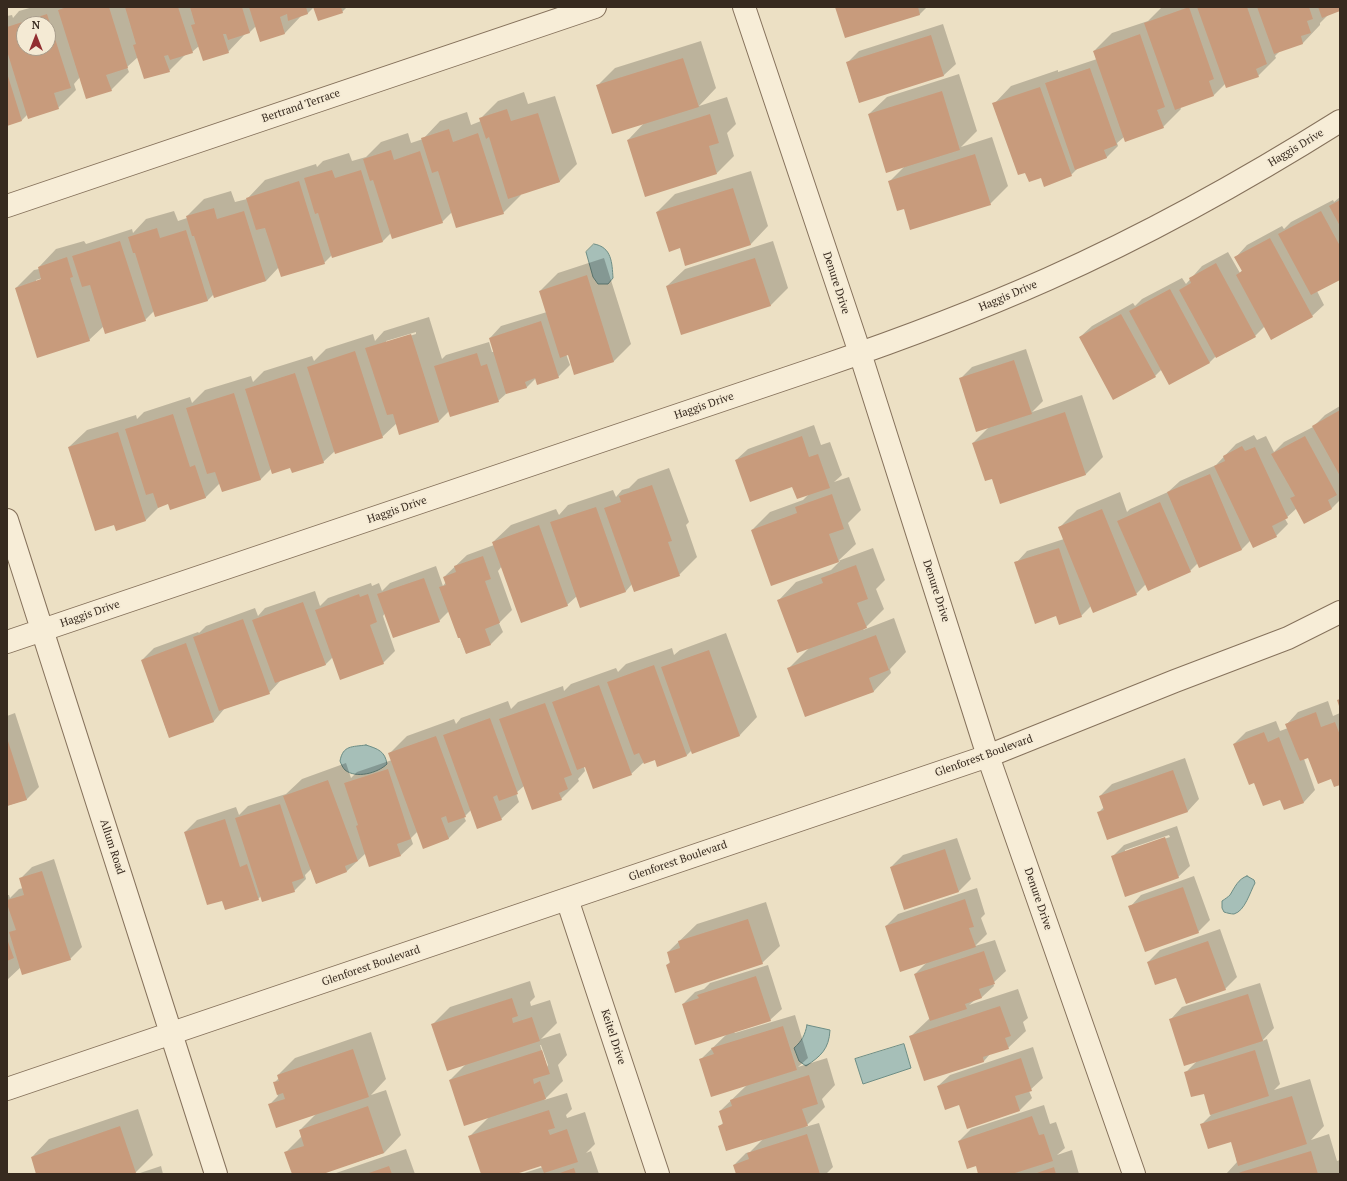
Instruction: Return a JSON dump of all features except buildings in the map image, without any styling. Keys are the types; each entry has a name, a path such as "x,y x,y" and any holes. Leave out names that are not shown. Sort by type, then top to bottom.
{"street":[{"name":"Bertrand Terrace","path":"7,206 595,7"},
{"name":"Denure Drive","path":"744,7 860,353 988,756 1134,1174"},
{"name":"Haggis Drive","path":"7,642 860,353 938,325 988,305 1095,258 1244,179 1293,151 1340,121"},
{"name":"Allum Road","path":"7,520 216,1174"},
{"name":"Glenforest Boulevard","path":"7,1089 988,756 1175,681 1288,638 1340,612"},
{"name":"Keitel Drive","path":"567,899 658,1174"}],"water":[{"path":"594,244 604,248 610,256 613,278 608,284 598,284 593,277 586,252"},
{"path":"366,745 383,753 387,764 378,770 367,774 355,774 345,770 340,761 343,752 352,747"},
{"path":"1247,876 1254,880 1255,883 1247,901 1238,912 1234,914 1224,912 1222,908 1222,901 1230,895 1239,881"},
{"path":"807,1025 830,1030 826,1047 816,1059 806,1066 799,1061 794,1048 803,1038"},
{"path":"904,1044 911,1068 863,1084 855,1059"}]}
